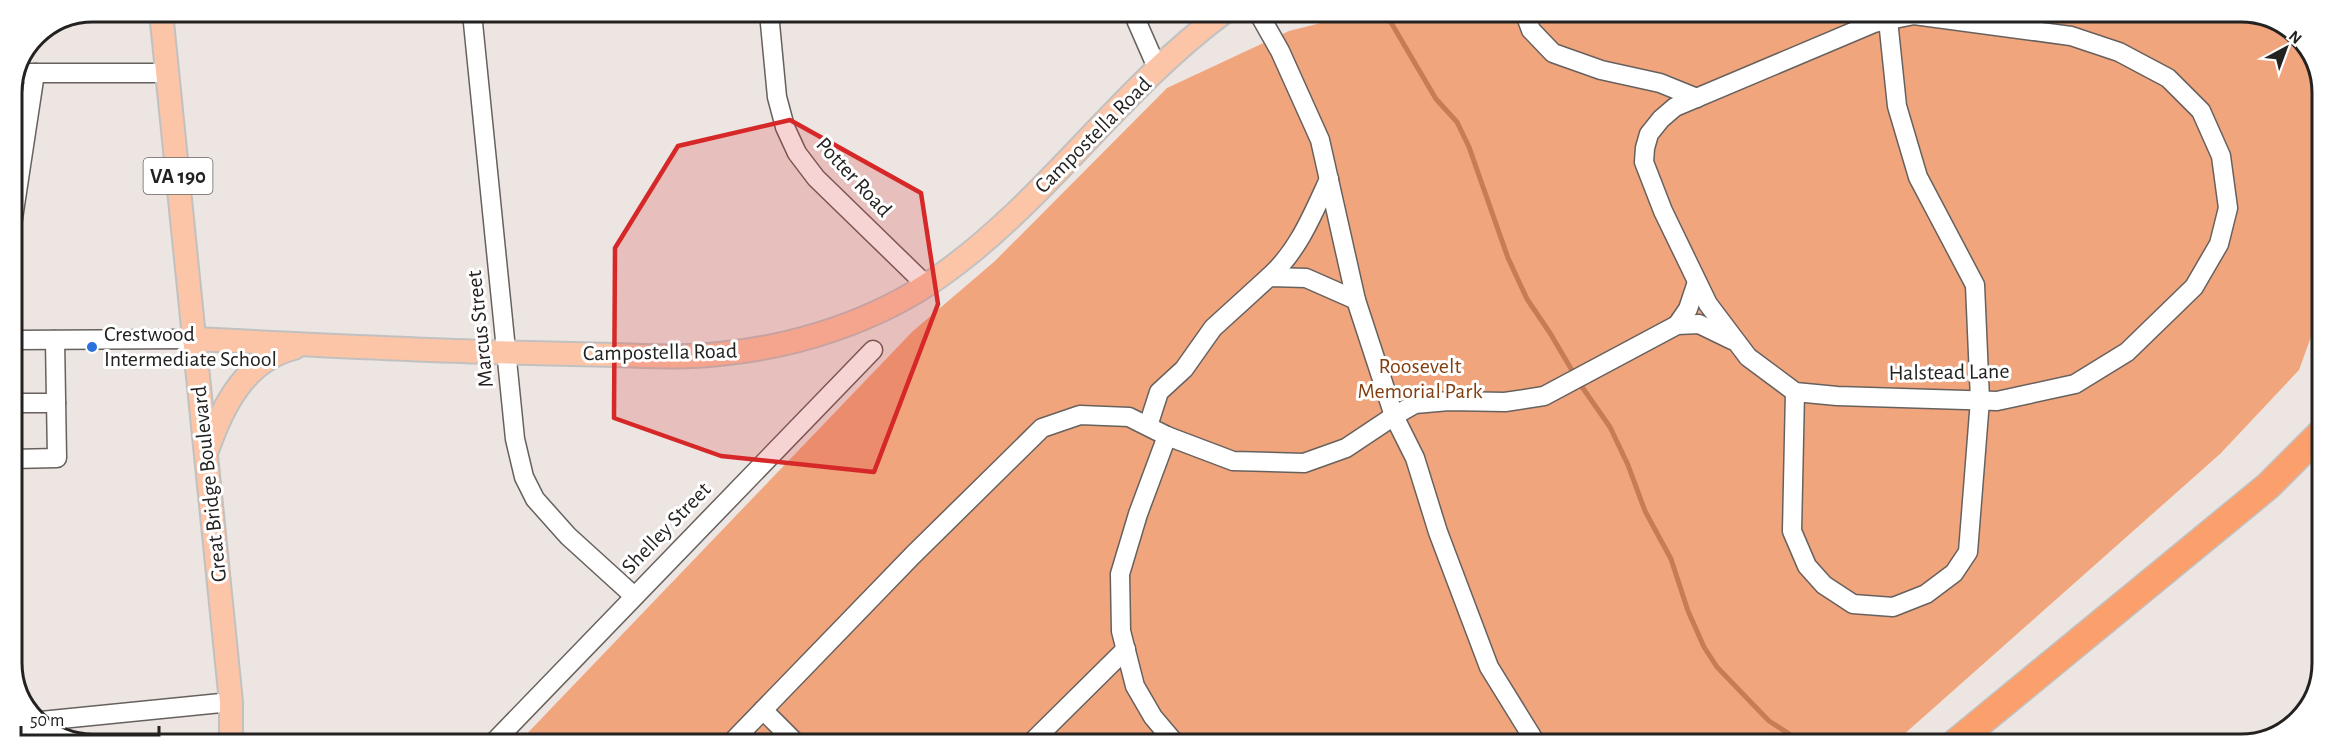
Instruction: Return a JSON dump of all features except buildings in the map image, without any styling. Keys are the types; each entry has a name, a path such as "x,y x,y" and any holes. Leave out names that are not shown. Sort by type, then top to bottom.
{"highway":[{"path":"1966,734 2268,486 2312,442"}],"main road":[{"name":"Great Bridge Boulevard","path":"162,22 231,702 231,734"},
{"name":"Campostella Road","path":"194,339 506,353 689,356 763,348 842,326 892,304 926,285 977,249 1185,44 1213,22"},
{"path":"206,455 218,418 233,392 251,372 268,358 286,350 307,345"}],"street":[{"name":"Marcus Street","path":"473,22 515,439 524,477 535,500 568,536 634,596"},
{"name":"Potter Road","path":"770,22 777,97 785,127 797,153 816,178 926,285"},
{"path":"1137,22 1158,70"},
{"path":"1264,22 1280,51 1320,140 1356,300 1394,416 1415,458 1438,532 1489,667 1530,734"},
{"path":"1528,22 1531,30 1553,53 1601,70 1660,83 1697,98"},
{"name":"Halstead Lane","path":"1879,22 1675,108 1661,119 1649,134 1644,162 1663,211 1708,304 1748,357 1795,392 1837,396 1997,401 2075,384 2127,352 2194,287 2219,244 2229,208 2221,156 2201,111 2168,78 2119,52 2071,36 1966,22"},
{"path":"1795,392 1792,531 1807,566 1824,585 1853,604 1893,607 1926,594 1954,573 1968,552 1980,400 1975,285 1918,177 1897,106 1888,22"},
{"path":"22,129 28,73 168,73"},
{"path":"1148,426 1160,392 1184,369 1213,328 1284,264 1301,237 1329,179"},
{"path":"1269,277 1306,278 1356,300"},
{"path":"1677,325 1689,309 1697,282"},
{"path":"740,734 913,555 1042,428 1080,415 1129,417 1167,436 1233,461 1304,463 1346,448 1415,404 1449,401 1505,402 1544,396 1677,325 1699,324 1736,342"},
{"path":"22,340 194,339"},
{"path":"23,459 57,458 54,340"},
{"name":"Shelley Street","path":"502,734 873,350"},
{"path":"23,403 56,403"},
{"path":"1167,436 1138,514 1120,574 1121,631 1135,686 1153,717 1167,734"},
{"path":"1040,734 1126,649"},
{"path":"52,720 231,702"},
{"path":"763,710 787,734"}],"highlighted area":[{"path":"790,120 921,193 938,304 874,472 721,456 614,418 615,248 678,146"}],"green space":[{"name":"Roosevelt Memorial Park","path":"1324,22 2240,22 2259,25 2280,34 2294,47 2302,58 2309,75 2311,89 2311,336 2299,370 2220,454 1904,734 527,734 912,332 995,261 1167,88 1289,31"}],"waterway":[{"path":"1391,22 1436,99 1457,122 1469,147 1508,258 1527,299 1610,427 1628,465 1645,511 1671,559 1688,611 1704,647 1717,667 1769,721 1789,734"}],"place":[{"name":"Crestwood Intermediate School","path":"92,347"}]}
